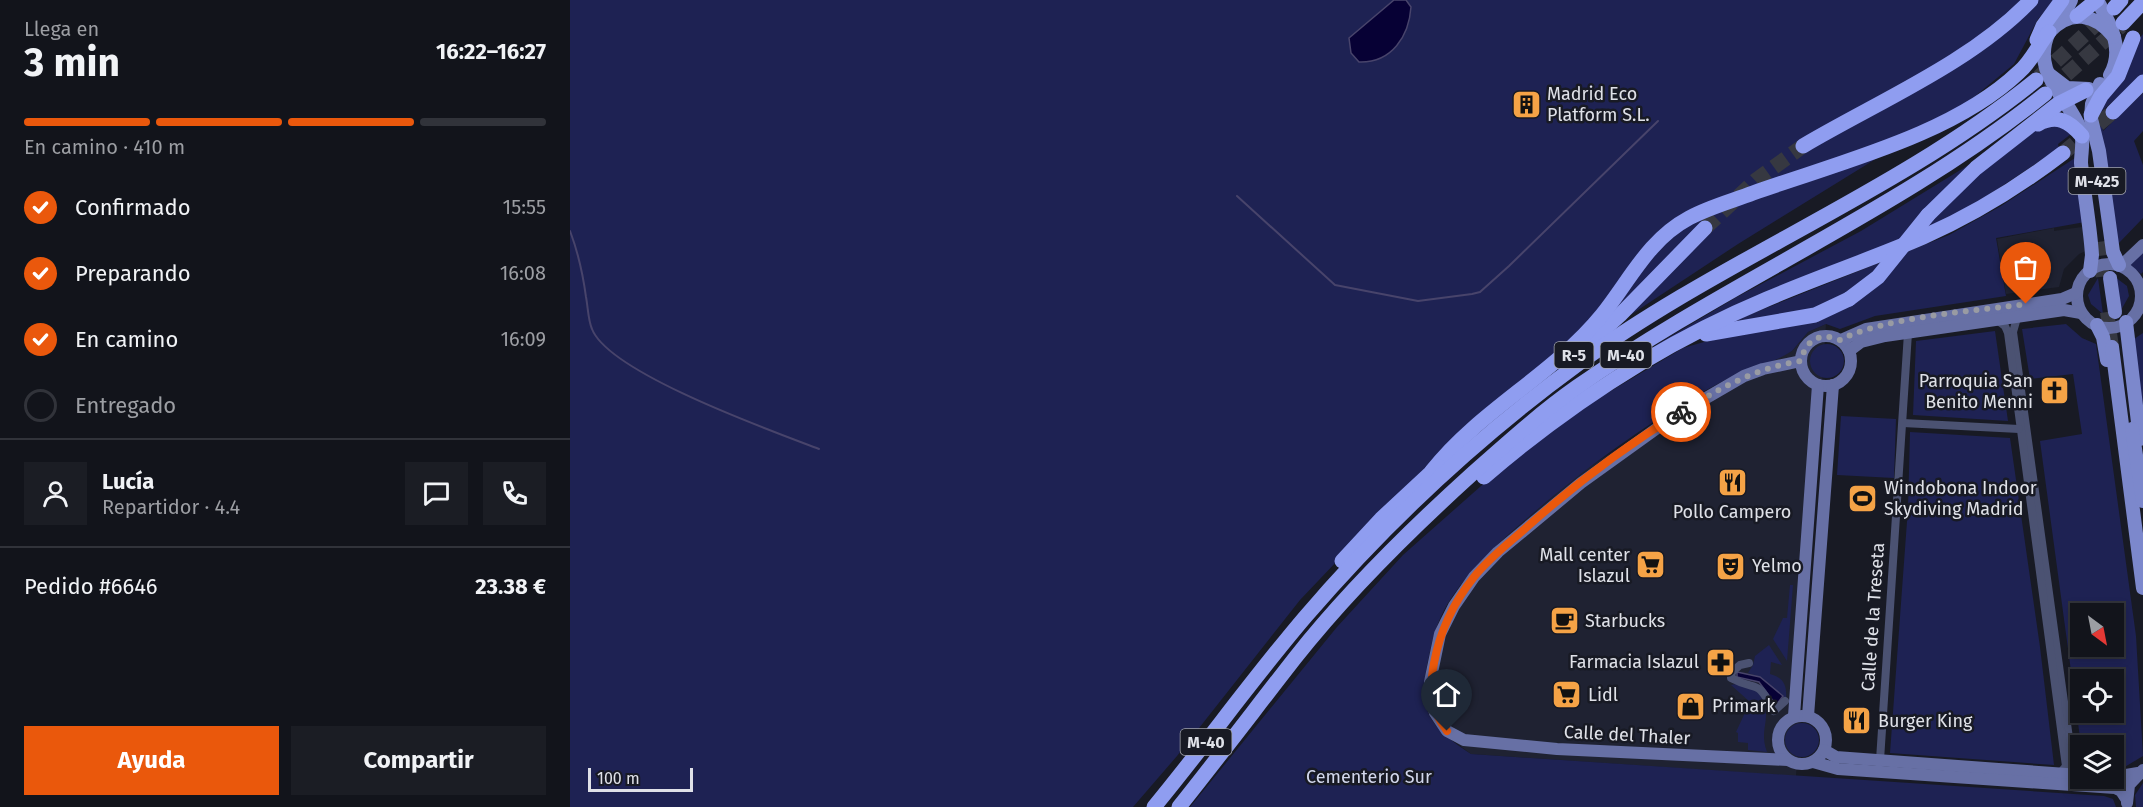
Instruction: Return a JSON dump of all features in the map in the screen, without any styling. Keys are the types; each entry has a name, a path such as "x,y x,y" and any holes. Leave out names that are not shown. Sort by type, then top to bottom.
{"highway":[{"path":"1803,146 1941,67 1987,37 2031,0"},
{"name":"M-40","path":"2033,55 2040,32 2062,0"},
{"path":"2077,16 2097,0"},
{"path":"2123,24 2143,2"},
{"name":"M-40","path":"1257,676 1282,632 1381,519 1472,431 1580,341 1604,313 1639,262 1668,232 1707,210 1863,156 1940,125 2000,88 2018,74 2054,27"},
{"path":"2114,68 2138,32"},
{"path":"2091,117 2101,96 2118,76 2138,32"},
{"name":"M-40","path":"1154,807 1257,676 1344,573 1407,509 1499,426 1579,363 1688,294 1951,144 2041,74"},
{"path":"2113,112 2143,82"},
{"name":"M-425","path":"2062,101 2093,87"},
{"name":"M-40","path":"1179,807 1329,618 1421,520 1510,440 1576,387 1698,309 1950,164 2004,127 2045,94"},
{"path":"1597,390 1667,351 1702,336 1736,327 1815,315 1849,299 1878,277 1928,215 1976,168 2062,101"},
{"path":"2017,136 2052,118 2071,125 2082,136"},
{"name":"R-5","path":"1597,390 1659,352 1756,304 1955,222 2024,182 2063,153"},
{"name":"R-5","path":"1432,471 1594,338 1705,228"},
{"name":"M-40","path":"1268,694 1357,597 1436,518 1539,429 1597,390"}],"main road":[{"name":"M-425","path":"2071,0 2054,27 2043,56 2041,74 2062,101 2082,136 2101,242 2091,117 2093,87 2114,68"},
{"path":"2097,0 2114,37 2117,56 2114,68"},
{"path":"2054,27 2077,16 2095,19 2114,37"},
{"path":"2041,74 2067,88 2093,87"},
{"path":"2091,117 2099,151 2113,252 2120,265"},
{"path":"2082,136 2081,154 2092,255 2090,271"},
{"path":"2106,278 2111,312"},
{"path":"2126,322 2143,462"},
{"path":"2097,325 2105,343 2125,486 2138,506"},
{"path":"2116,347 2138,506 2143,588"}],"street":[{"path":"2120,265 2143,245"},
{"path":"1840,340 1858,331 2062,299 2076,293 2090,271 2104,265 2120,265 2135,278 2141,294 2135,314 2126,322 2112,327 2097,325 2081,313 2064,310 1861,342 1850,351"},
{"path":"2076,293 2081,313"},
{"path":"2017,318 2013,332 2070,745"},
{"path":"1997,320 2005,326 2008,333 2019,429 2066,766 2060,773"},
{"name":"Calle de la Treseta","path":"1880,760 1908,333"},
{"path":"1820,336 1830,336 1840,340 1850,351 1849,372 1833,385 1818,385 1803,371 1801,361 1803,350 1810,341 1820,336"},
{"name":"Calle del Thaler","path":"1788,760 1557,749 1464,740 1447,731 1435,713 1430,696 1430,682 1440,634 1474,577 1542,513 1670,419 1744,376 1763,369 1801,361"},
{"path":"1794,716 1818,385"},
{"path":"1808,716 1833,385"},
{"path":"1903,423 2019,429"},
{"path":"1749,663 1740,665 1732,672 1731,678 1755,684 1762,690 1774,711 1785,701"},
{"path":"1814,762 1824,750 1825,731 1819,721 1808,716 1794,716 1785,722 1779,731 1777,742 1780,752 1788,760 1801,764 1814,762 1838,769 2115,789 2121,791 2127,803"},
{"path":"1824,750 1836,757 2070,774"},
{"path":"2127,803 2129,785 2141,771"},
{"path":"2124,775 2141,771"}],"shaded area":[{"path":"1394,0 1406,0 1411,7 1407,28 1397,46 1381,58 1359,62 1351,53 1349,38"},
{"path":"2054,228 2054,231 2085,228 2088,250 2079,254 2064,269 2059,287 2006,294 1997,239"},
{"name":"Mall center Islazul","path":"1826,324 1796,776 1471,754 1435,727 1424,703 1430,648 1440,619 1471,570 1581,472 1724,381 1792,351 1808,332"},
{"path":"1737,672 1760,677 1783,696 1776,705 1759,682 1737,677"}],"green space":[{"path":"570,0 2055,0 2038,19 2014,64 1968,102 1738,244 1470,421 1300,600 1177,756 1133,807 570,807"},
{"path":"2143,34 2143,75 2102,111 2103,131 2143,93 2143,131 2134,141 2143,165 2143,218 2117,245 2096,121 2137,41"},
{"path":"2061,125 2071,134 2058,144 2059,148 1978,202 1931,229 1656,345 1735,298 1861,231 1988,153 1978,175 2036,129"},
{"name":"Cementerio Sur","path":"2075,158 2085,222 1996,238 2006,296 1875,316 1840,329 1826,324 1808,332 1792,351 1784,356 1725,380 1674,409 1600,459 1553,496 1488,553 1452,597 1435,633 1424,690 1425,703 1435,724 1456,744 1471,754 2104,796 2113,799 2116,807 1190,807 1337,627 1403,555 1542,432 1683,348 1835,304 1721,326 1949,235 2001,206"},
{"path":"2143,250 2143,272 2141,274 2130,265"},
{"path":"2115,277 2127,286 2129,296 2120,312"},
{"path":"2098,278 2103,314 2091,304 2088,295"},
{"path":"2066,324 2082,338 2096,344 2136,636 2143,756 2124,767 2124,735 2080,735 2078,723 2124,723 2124,669 2071,669 2040,441 2082,434 2073,374 2030,379 2022,329"},
{"path":"1995,331 2008,421 1913,415 1916,341"},
{"path":"2143,333 2143,435 2131,341"},
{"path":"1827,344 1839,349 1844,361 1839,373 1827,378 1815,373 1810,361 1815,349"},
{"path":"1841,416 1896,419 1894,478 1837,475"},
{"path":"1910,432 2010,438 2040,647 2054,765 1890,753 1908,508"},
{"path":"1790,585 1793,585 1787,661 1773,639 1783,618 1787,618"},
{"path":"1769,645 1782,665 1771,662 1770,674 1784,683 1786,699 1760,677 1748,673 1755,656"},
{"path":"1731,685 1754,686 1765,705 1764,734 1767,752 1748,750 1748,743 1738,742 1736,732 1750,702"},
{"path":"1802,723 1814,728 1819,740 1814,752 1802,757 1790,752 1785,740 1790,728"},
{"path":"2143,783 2143,807 2136,807 2135,795"}],"waterway":[{"path":"1237,196 1335,285 1418,301 1472,294 1480,292 1509,266 1658,121"},
{"path":"570,231 582,272 592,329 605,346 628,364 694,399 819,449"}],"tunnel":[{"path":"2039,77 2107,14"},
{"path":"2049,90 2121,26"},
{"path":"2063,153 2113,112"},
{"path":"1705,228 1756,180 1803,146"},
{"path":"2098,242 2103,279"},
{"path":"2107,312 2112,347"}],"way so far":[{"path":"1681,412 1744,376 1763,369 1801,361 1803,350 1810,341 1820,336 1830,336 1840,340 1858,331 1886,325 2026,304"}],"place":[{"name":"Madrid Eco Platform S.L.","path":"1526,104"},
{"name":"Parroquia San Benito Menni","path":"2054,391"},
{"name":"Pollo Campero","path":"1732,483"},
{"name":"Windobona Indoor Skydiving Madrid","path":"1863,498"},
{"name":"Mall center Islazul","path":"1651,565"},
{"name":"Yelmo","path":"1731,566"},
{"name":"Starbucks","path":"1564,621"},
{"name":"Farmacia Islazul","path":"1720,662"},
{"name":"Lidl","path":"1567,695"},
{"name":"Primark","path":"1691,706"},
{"name":"Burger King","path":"1857,721"}],"route":[{"path":"1447,731 1435,713 1430,696 1430,682 1440,634 1474,577 1542,513 1626,449 1681,412"}]}
